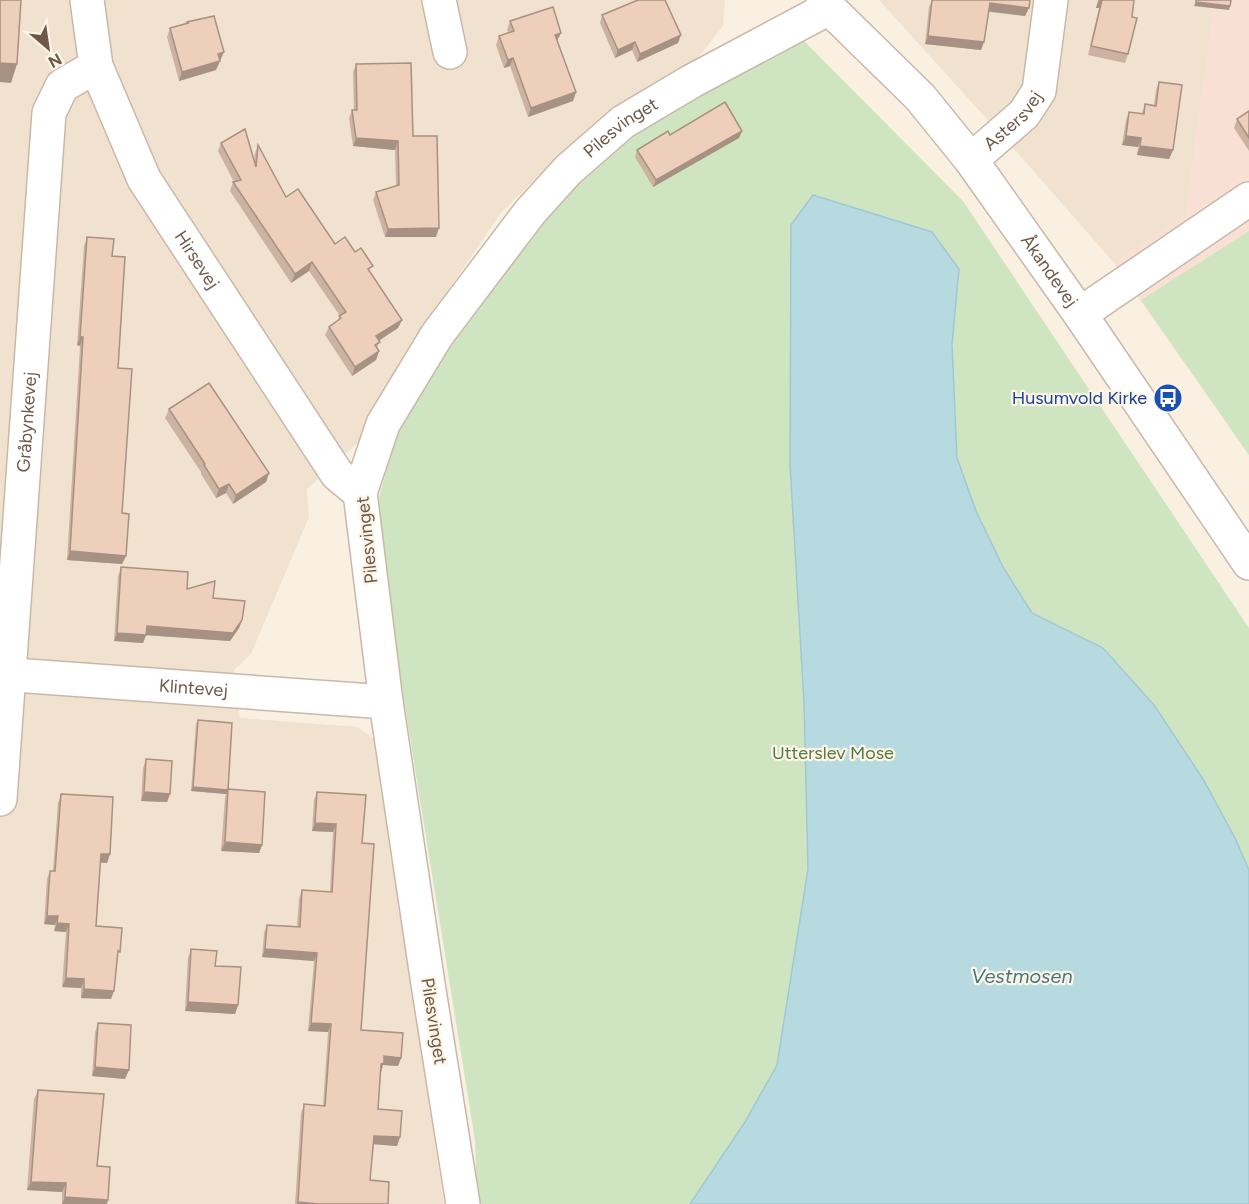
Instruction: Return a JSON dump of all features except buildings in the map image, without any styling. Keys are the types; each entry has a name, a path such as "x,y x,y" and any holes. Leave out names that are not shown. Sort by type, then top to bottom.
{"street":[{"name":"Hirsevej","path":"87,0 96,66 144,179 337,474 360,493"},
{"path":"439,0 450,52"},
{"name":"Astersvej","path":"971,160 1024,114 1039,91 1051,0"},
{"name":"Åkandevej","path":"826,4 920,97 971,160 1249,563"},
{"name":"Pilesvinget","path":"463,1204 386,702 360,493 383,424 437,335 530,212 568,170 623,122 826,4"},
{"name":"Gråbynkevej","path":"0,799 4,674 49,113 62,86 96,66"},
{"path":"1080,315 1249,199"},
{"name":"Klintevej","path":"4,674 386,702"}],"shaded area":[{"path":"0,0 725,0 723,26 693,64 612,110 557,157 500,214 423,328 362,439 307,489 309,517 251,654 234,670 240,718 358,727 375,740 444,1204 0,1204"},
{"path":"879,0 1215,0 1186,215 1114,263"},
{"path":"1215,0 1249,0 1249,455 1114,263 1186,215"}],"green space":[{"name":"Utterslev Mose","path":"803,40 963,201 1249,628 1249,1204 477,1204 475,1140 374,515 401,419 529,230 635,132"},
{"path":"1249,231 1249,455 1141,300"}],"water":[{"name":"Vestmosen","path":"813,195 932,232 959,269 952,344 957,458 976,511 1003,567 1032,613 1103,648 1154,705 1203,779 1235,838 1249,870 1249,1204 690,1204 745,1122 777,1065 808,869 804,703 790,464 791,225"}],"place":[{"name":"Husumvold Kirke","path":"1168,398"}]}
